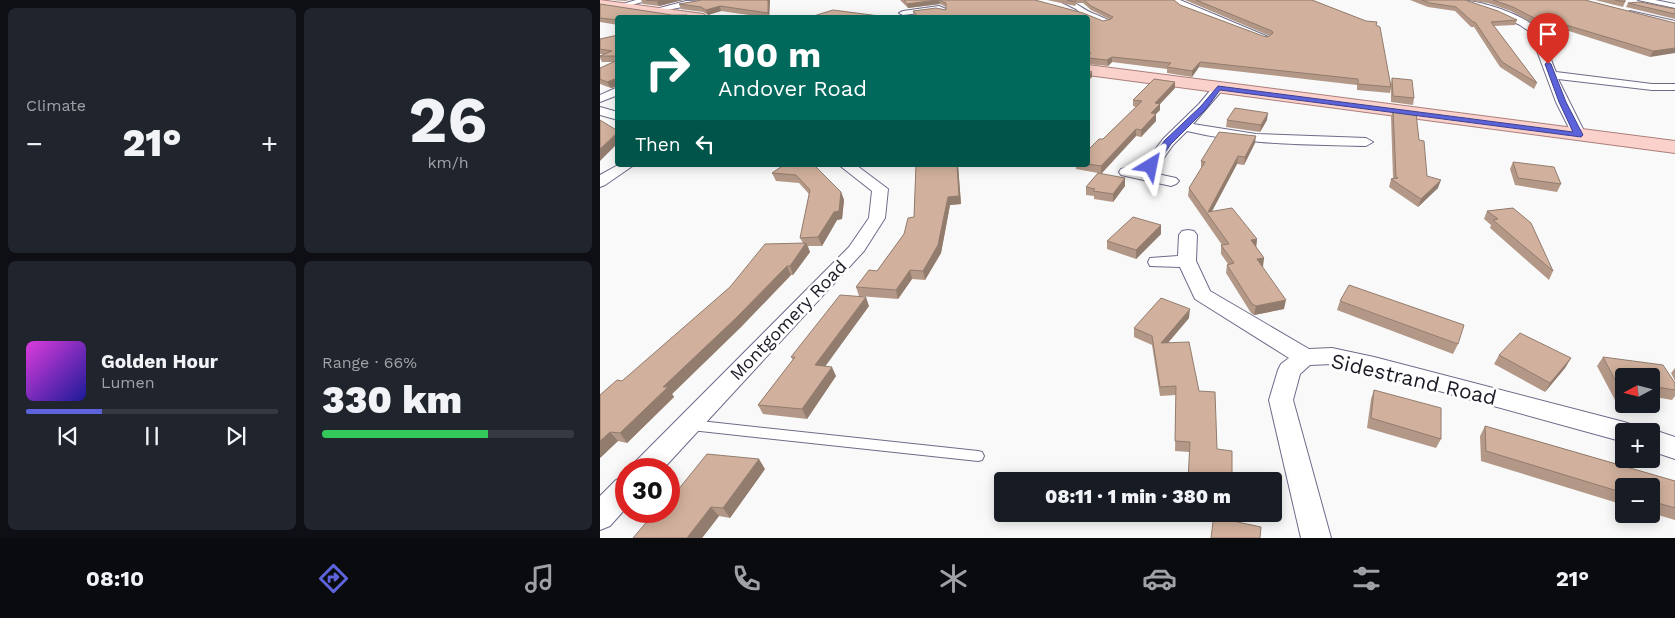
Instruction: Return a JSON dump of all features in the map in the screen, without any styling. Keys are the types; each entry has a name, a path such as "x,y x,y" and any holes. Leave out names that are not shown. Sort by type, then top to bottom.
{"main road":[{"path":"600,3 620,6 649,5 691,15"},
{"path":"1090,70 1675,148"}],"street":[{"path":"649,5 714,0"},
{"path":"903,13 941,9 931,0"},
{"path":"1062,0 1078,6 1087,14"},
{"path":"1175,0 1184,6 1266,38"},
{"path":"1461,0 1500,12 1523,23 1534,31 1562,102 1579,135"},
{"path":"1642,0 1675,6"},
{"path":"1062,9 1087,14"},
{"path":"1622,10 1673,28"},
{"path":"1090,15 1107,22"},
{"path":"1552,75 1675,88"},
{"path":"1145,174 1168,142 1203,107 1218,88"},
{"path":"600,99 615,92"},
{"path":"600,111 615,115"},
{"path":"1184,126 1208,132 1256,138 1366,142"},
{"path":"600,182 624,167"},
{"name":"Montgomery Road","path":"657,458 775,332 855,251 877,218 880,189 849,167"},
{"path":"1126,172 1145,174 1171,181"},
{"path":"1188,236 1187,261 1202,295 1305,357 1288,370 1281,400 1316,538"},
{"path":"1157,262 1187,261"},
{"name":"Sidestrand Road","path":"1305,357 1332,356 1374,365 1615,430"},
{"path":"1660,443 1675,448"},
{"path":"600,516 615,500"}],"lane":[{"path":"689,424 978,456"}],"building":[{"path":"702,0 768,0 768,13 720,6 706,10 701,7 679,4"},
{"path":"904,0 937,0 907,4"},
{"path":"939,0 1035,0 1088,15 916,15 913,11 936,8 946,10 946,3"},
{"path":"1084,0 1174,0 1180,5 1268,37 1273,33 1272,31 1196,0 1312,0 1366,21 1377,22 1376,25 1380,27 1391,87 1358,84 1358,79 1200,62 1192,71 1167,67 1171,63 1112,57 1107,60 1090,58 1090,16 1103,21 1113,17 1091,6"},
{"path":"1422,0 1465,0 1498,11 1517,20 1491,22 1537,83 1502,62 1475,22 1456,7"},
{"path":"1493,0 1585,0 1675,23 1675,48 1653,51 1546,19 1536,19 1513,7"},
{"path":"1640,2 1675,9 1675,14 1628,3"},
{"path":"600,4 672,15 615,15 615,20 600,18"},
{"path":"833,10 872,15 817,15"},
{"path":"615,36 615,56 600,56 612,51 600,49 600,39"},
{"path":"615,61 615,79 607,82 600,79 600,68"},
{"path":"1392,78 1412,80 1414,98 1393,96"},
{"path":"1154,79 1175,82 1155,103 1160,104 1151,113 1156,114 1141,130 1136,129 1101,166 1090,164 1090,148 1099,139 1103,139 1142,101 1133,100"},
{"path":"1235,108 1268,113 1261,125 1227,120"},
{"path":"1393,110 1416,113 1419,140 1424,141 1427,176 1441,180 1421,199 1391,179 1398,178 1396,177"},
{"path":"600,120 615,129 615,135 600,149"},
{"path":"1219,132 1256,136 1245,157 1238,156 1208,212 1232,208 1257,239 1251,240 1264,258 1257,259 1286,300 1256,306 1252,304 1227,265 1234,263 1221,245 1229,244 1189,188 1205,162 1201,161"},
{"path":"1513,162 1554,167 1561,184 1518,178"},
{"path":"781,167 816,167 841,192 839,211 834,212 818,237 800,238 810,190 796,175 772,173"},
{"path":"916,167 957,167 959,196 948,197 938,245 923,271 910,270 896,290 856,287 869,270 877,271 904,234 908,218 914,217"},
{"path":"1098,173 1125,178 1113,194 1093,191 1095,189 1086,187"},
{"path":"1513,208 1531,223 1553,271 1493,220 1498,219 1487,211"},
{"path":"1133,217 1161,225 1136,250 1107,241"},
{"path":"806,243 790,266 787,266 736,318 663,387 668,387 620,433 610,432 600,441 600,395 617,380 622,381 730,287 765,244"},
{"path":"1349,285 1464,325 1458,344 1340,301"},
{"path":"840,295 866,297 815,365 832,367 802,409 758,405 795,357 791,357"},
{"path":"1161,298 1190,309 1161,343 1189,342 1199,391 1215,392 1217,449 1232,451 1232,472 1188,472 1190,442 1175,441 1176,386 1160,387 1152,336 1134,328"},
{"path":"1520,333 1571,358 1550,383 1499,355"},
{"path":"1603,357 1663,365 1675,383 1675,390 1660,388 1660,368 1615,368 1615,380"},
{"path":"1374,390 1441,408 1441,439 1371,418"},
{"path":"1485,426 1615,464 1615,468 1630,468 1675,481 1675,508 1660,504 1660,478 1615,478 1615,490 1486,451"},
{"path":"707,454 759,459 723,508 711,507 687,538 633,538 646,523 680,523 680,487"},
{"path":"1213,522 1238,522 1261,527 1260,538 1211,538"}],"route":[{"path":"1151,166 1168,142 1203,107 1218,88 1579,135 1562,102 1548,64"}]}
